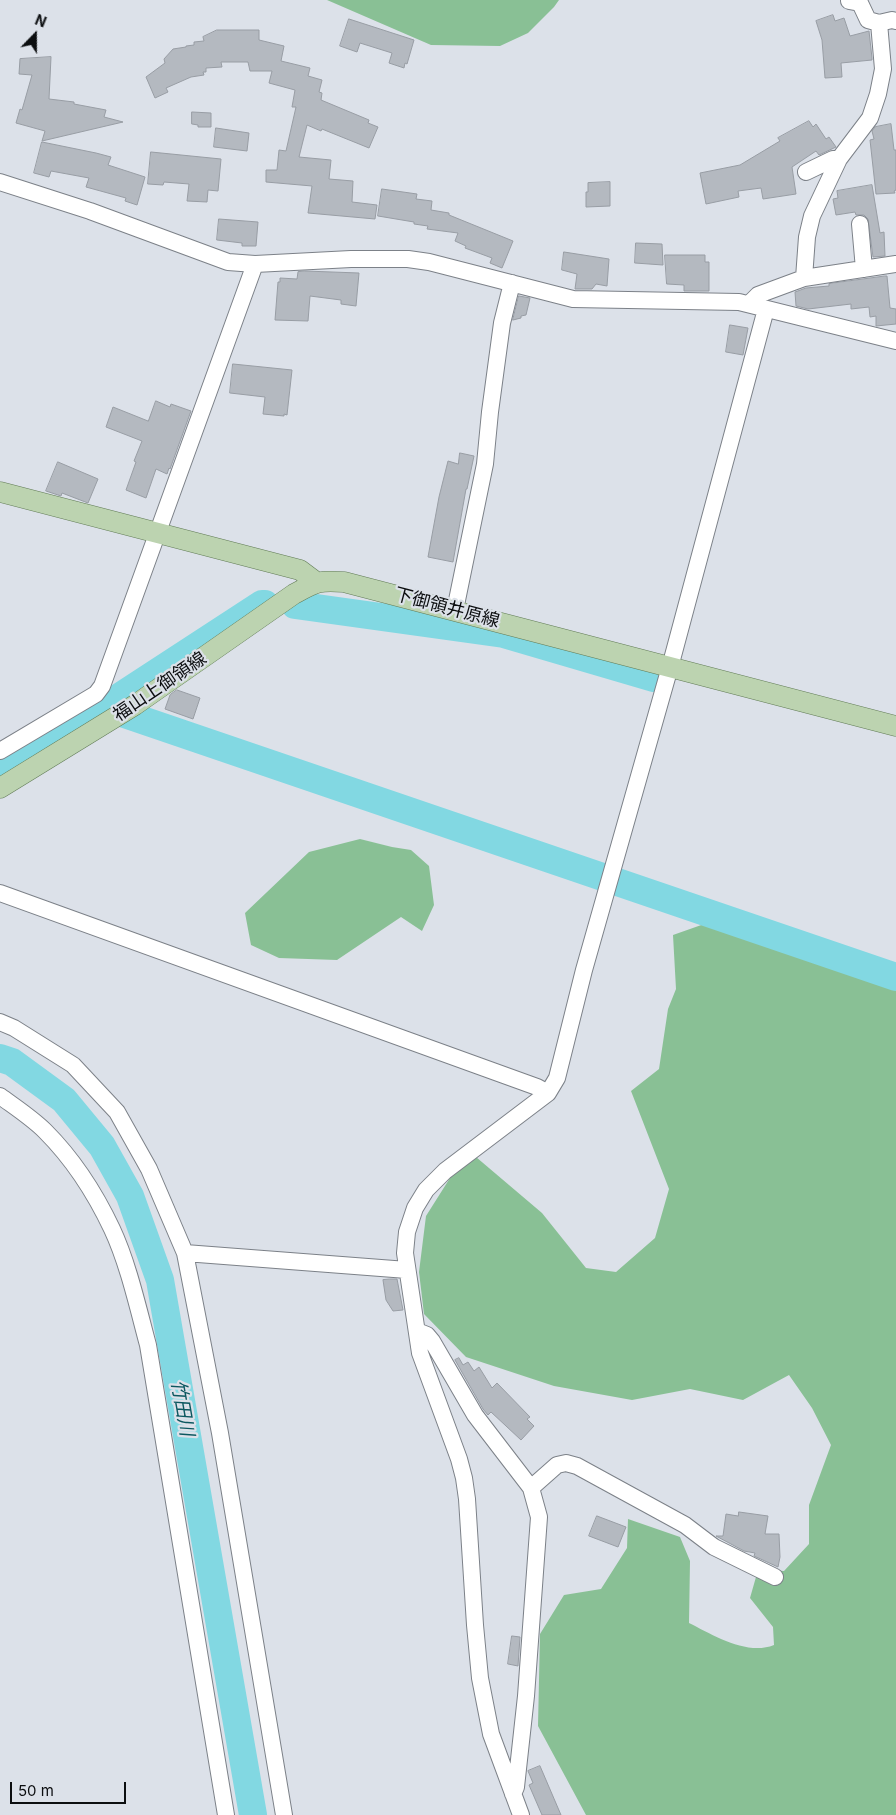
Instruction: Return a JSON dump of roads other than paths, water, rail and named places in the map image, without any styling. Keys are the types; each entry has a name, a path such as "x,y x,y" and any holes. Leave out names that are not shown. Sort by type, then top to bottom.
{"main road":[{"path":"0,492 300,570 316,582"},
{"name":"下御領井原線","path":"316,582 344,582 896,726"},
{"name":"福山上御領線","path":"0,788 116,718 286,600 316,582"}],"street":[{"path":"849,1 860,4 868,20 880,23 896,21"},
{"path":"809,277 807,236 812,216 839,159 870,118 878,94 883,69 880,23"},
{"path":"806,172 833,159 839,159"},
{"path":"0,182 90,211 228,262 255,264 351,259 408,259 429,262 573,299 725,301 749,304 896,341"},
{"path":"809,277 812,269 817,231 825,209"},
{"path":"860,224 864,269"},
{"path":"0,751 96,694 102,686 159,534 255,264"},
{"path":"749,304 758,295 809,277 896,264"},
{"path":"455,610 485,464 502,324 512,283"},
{"path":"521,1815 491,1734 480,1678 464,1478 420,1353 405,1253 407,1232 415,1208 426,1190 445,1171 548,1093 557,1078 584,970 670,668 766,308"},
{"path":"0,893 537,1087 548,1093"},
{"path":"0,1022 14,1028 73,1065 117,1112 148,1169 185,1254 220,1433 284,1815"},
{"path":"0,1096 45,1130 80,1173 96,1197 112,1230 127,1272 148,1345 226,1815"},
{"path":"185,1254 407,1270"},
{"path":"417,1331 427,1335 432,1340 474,1415 531,1488 539,1516 526,1696 516,1787 513,1794"},
{"path":"531,1488 557,1465 566,1463 577,1466 685,1524 714,1547 775,1577"}],"waterway":[{"path":"0,769 104,707 262,604 265,604"},
{"path":"295,605 504,634 654,678"},
{"path":"104,707 896,977"},
{"name":"竹田川","path":"0,1058 12,1062 64,1100 102,1146 130,1196 160,1280 253,1815"}]}
